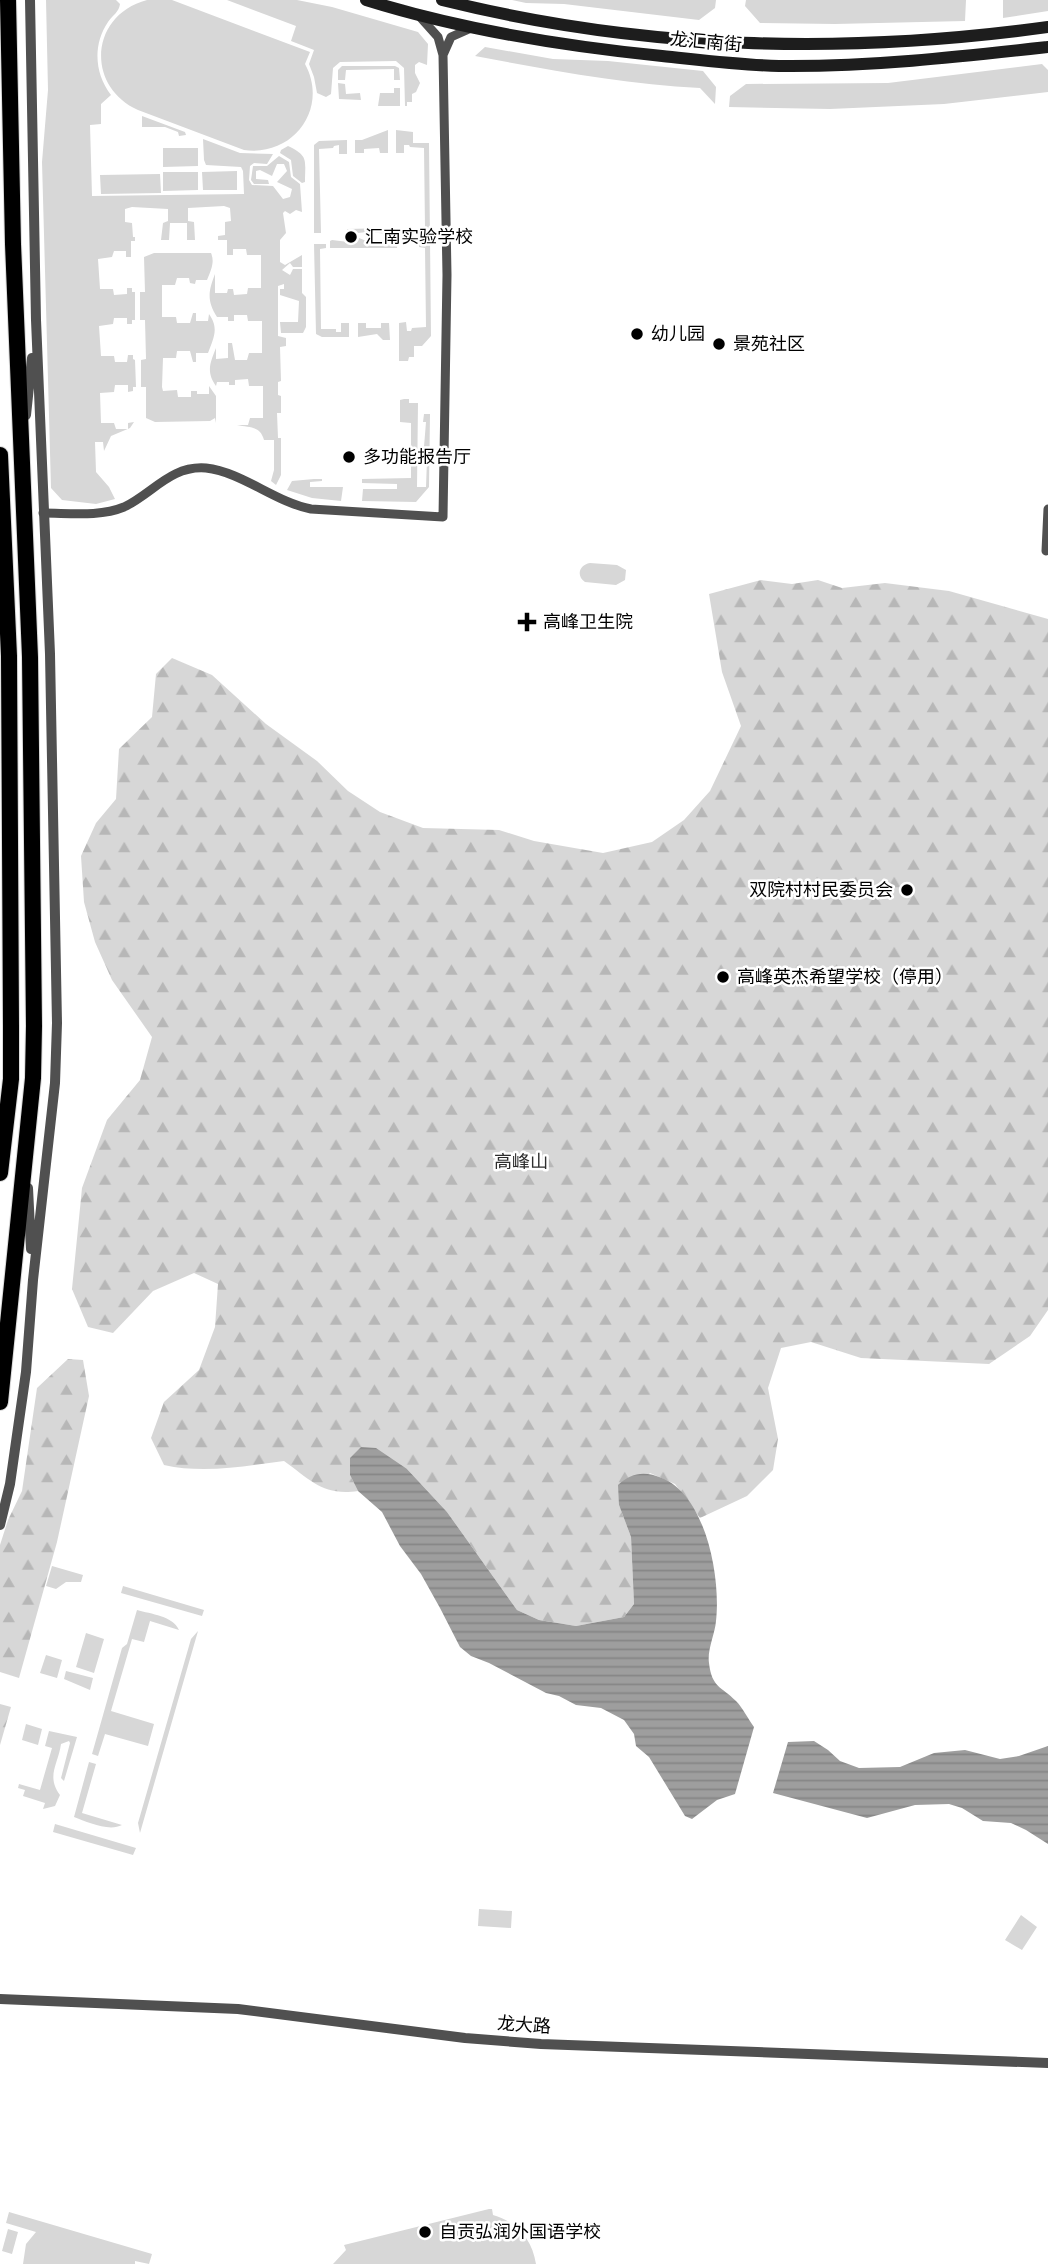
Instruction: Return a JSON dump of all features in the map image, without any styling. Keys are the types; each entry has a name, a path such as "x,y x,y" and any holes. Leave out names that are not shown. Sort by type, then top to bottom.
{"highway":[{"path":"0,1402 33,1078 34,1026 30,657 13,244 8,0"},
{"path":"0,455 9,656 11,1027 11,1079 0,1173"}],"main road":[{"name":"龙汇南街","path":"366,0 417,15 549,42 777,66 932,60 1048,47"},
{"name":"龙汇南街","path":"442,0 551,23 631,35 729,42 816,44 931,41 1048,27"}],"street":[{"path":"0,1525 10,1484 26,1372 33,1280 55,1083 57,1023 50,654 36,320 31,20 28,0"},
{"path":"43,513 111,511 135,501 172,475 184,470 204,468 223,473 295,506 443,517 447,275 443,55 434,30 417,15"},
{"path":"443,55 451,37 474,27"},
{"path":"21,460 36,320"},
{"path":"1046,551 1048,509"},
{"path":"25,1144 33,1280"},
{"path":"0,1506 10,1484"},
{"name":"龙大路","path":"0,1999 238,2009 465,2039 541,2044 1048,2063"}],"green space":[{"path":"46,0 116,0 120,4 103,31 98,49 101,77 111,95 101,104 101,124 90,125 92,196 244,194 241,167 206,165 203,139 240,153 273,154 267,164 254,163 250,166 249,180 252,185 273,186 283,199 290,197 292,189 277,182 287,171 284,164 277,164 272,176 260,170 256,171 256,179 268,180 269,184 254,184 251,180 253,166 267,166 279,156 289,162 291,177 300,184 302,212 296,210 290,214 285,211 283,213 286,233 280,240 280,262 285,265 302,255 302,267 293,267 290,263 282,270 290,275 293,269 302,269 306,327 303,333 281,333 280,322 298,322 299,301 280,295 284,284 278,286 278,336 286,338 286,346 280,347 281,381 278,382 278,395 281,396 281,413 277,413 278,438 281,438 281,475 276,485 271,481 274,470 274,440 264,440 257,429 237,425 248,425 250,418 263,418 263,386 249,386 248,379 235,380 235,385 217,382 216,386 210,372 216,348 216,359 228,358 228,343 232,343 235,360 247,360 249,353 262,353 262,321 248,321 247,315 234,315 234,321 228,321 228,317 217,317 211,306 210,296 215,274 215,293 227,293 228,289 233,289 234,295 247,294 248,288 261,288 261,255 247,255 246,249 233,249 233,255 227,255 227,240 218,240 218,236 225,235 225,222 231,221 230,208 188,208 188,221 194,222 195,240 187,240 187,223 170,223 169,240 161,240 163,223 168,221 168,209 132,207 125,209 125,222 132,223 135,237 135,241 131,241 131,257 126,257 126,251 114,251 112,257 98,259 100,289 113,289 114,295 127,294 127,288 132,288 132,292 135,292 135,320 132,320 132,324 127,324 127,318 114,318 113,324 99,326 101,356 114,356 115,362 127,362 128,355 133,355 135,360 136,387 133,387 133,391 128,392 128,385 115,385 114,392 100,393 101,423 114,423 116,429 128,429 111,436 104,451 103,442 95,442 96,472 115,499 96,504 62,500 51,488 42,162 48,90"},
{"path":"147,0 172,0 310,52 305,64 313,97 302,126 278,146 262,150 244,150 138,110 121,99 109,85 103,69 101,52 105,35 114,20 128,8"},
{"path":"227,0 297,0 332,7 418,32 428,44 427,65 419,62 415,65 415,73 420,83 412,94 412,102 407,102 405,106 404,68 396,61 340,62 333,68 331,94 326,97 317,93 309,64 314,50 291,41 296,26"},
{"path":"512,0 716,0 715,8 699,20"},
{"path":"746,0 966,0 965,21 760,23 745,6"},
{"path":"1003,0 1048,0 1048,11 1003,18"},
{"path":"485,47 553,59 608,61 703,71 716,87 715,104 700,88 615,80 475,56"},
{"path":"1042,64 1048,70 1048,92 944,104 830,109 729,107 730,96 746,84 888,83"},
{"path":"342,66 395,66 399,68 400,80 394,80 394,69 346,70 345,80 338,80 338,70"},
{"path":"338,83 345,84 346,94 360,93 361,100 339,99"},
{"path":"394,88 400,88 400,106 378,106 380,93 394,93"},
{"path":"142,116 185,132 186,135 179,136 178,132 165,127 142,127"},
{"path":"388,130 388,153 380,153 379,148 355,153 355,140"},
{"path":"396,130 413,132 413,143 429,143 431,336 422,346 414,346 414,357 409,357 408,361 399,361 399,323 406,322 407,331 426,327 425,248 419,247 419,228 425,228 424,148 404,145 404,153 396,153"},
{"path":"347,140 347,154 339,154 339,145 319,149 321,233 314,233 314,145 319,141"},
{"path":"288,146 303,156 305,182 302,183 293,176 291,160 280,153"},
{"path":"163,148 198,148 198,166 163,167"},
{"path":"237,171 237,190 203,190 202,172"},
{"path":"163,172 198,172 198,190 163,191"},
{"path":"160,174 161,193 101,194 100,175"},
{"path":"390,228 398,236 413,237 402,238 371,232 347,236 347,229"},
{"path":"359,238 369,242 397,244 397,248 330,248 332,240 348,242"},
{"path":"314,244 326,244 326,248 320,249 321,329 336,329 336,332 341,332 341,323 349,323 349,337 322,337 316,334"},
{"path":"154,253 211,253 213,263 207,280 196,280 195,284 190,283 189,278 177,278 175,285 162,285 162,317 176,317 177,323 190,323 193,313 196,313 196,321 208,321 209,314 215,328 208,353 196,353 196,362 193,362 190,351 177,351 176,358 163,358 162,387 163,391 177,390 178,397 191,397 191,391 209,394 209,386 216,396 216,423 215,418 210,421 155,422 146,418 146,387 141,387 141,360 146,359 145,320 140,320 140,292 145,292 144,257"},
{"path":"358,323 366,323 366,328 381,328 381,323 389,323 390,340 383,340 377,334 358,337"},
{"path":"409,399 409,403 418,403 417,487 426,487 427,460 423,459 426,422 423,422 424,414 430,414 429,487 416,502 362,501 363,489 397,489 397,484 362,483 362,479 411,478 411,423 400,422 400,400"},
{"path":"292,481 322,481 310,482 310,487 343,487 341,501 312,498 287,490"},
{"path":"590,563 617,565 626,570 625,580 616,585 585,582 580,577 580,571"},
{"name":"高峰山","path":"761,580 792,584 818,580 842,588 885,583 949,591 1048,619 1048,1310 1030,1336 989,1364 861,1358 811,1342 781,1348 768,1388 778,1439 773,1470 747,1496 700,1518 675,1484 650,1473 619,1505 631,1537 634,1604 624,1617 576,1626 539,1620 517,1610 447,1512 407,1469 350,1475 358,1491 346,1492 327,1489 310,1481 284,1461 209,1469 164,1465 151,1438 164,1402 199,1370 215,1327 218,1284 194,1273 153,1291 113,1333 88,1327 72,1289 82,1188 107,1120 140,1080 152,1037 112,980 95,942 84,902 81,856 96,823 116,799 119,749 152,717 156,674 172,658 212,675 266,724 317,761 348,791 380,812 423,828 499,830 534,841 603,853 652,842 684,820 710,791 741,726 722,672 709,594"},
{"path":"68,1359 83,1360 89,1396 57,1542 19,1678 0,1672 0,1545 22,1491 37,1388"},
{"path":"52,1566 83,1575 81,1582 66,1582 56,1589 46,1586"},
{"path":"123,1586 204,1610 202,1616 121,1593"},
{"path":"137,1610 167,1619 179,1630 150,1621 144,1642 132,1639 111,1711 154,1724 148,1746 105,1734 98,1756 92,1754 122,1648 127,1644"},
{"path":"198,1631 140,1833 138,1823 191,1639"},
{"path":"86,1633 104,1639 94,1673 76,1667"},
{"path":"46,1655 62,1660 57,1678 40,1673"},
{"path":"66,1671 93,1678 90,1690 64,1679"},
{"path":"0,1704 11,1707 0,1745"},
{"path":"26,1724 42,1729 38,1745 22,1740"},
{"path":"49,1731 77,1737 64,1781 61,1778 70,1743 61,1744 53,1776 60,1795 55,1806 43,1809 45,1803 23,1796 25,1790 18,1788 19,1784 40,1790 52,1748 45,1746"},
{"path":"89,1762 96,1764 82,1813 122,1825 105,1827 74,1817"},
{"path":"55,1824 136,1848 133,1855 53,1832"},
{"path":"479,1909 512,1911 511,1928 478,1926"},
{"path":"1021,1915 1037,1927 1022,1950 1005,1940"},
{"path":"492,2209 493,2215 509,2222 522,2233 531,2247 536,2264 333,2264 346,2250 344,2245"},
{"path":"9,2212 152,2254 149,2264 135,2261 135,2264 23,2264 26,2244 36,2232 6,2223"},
{"path":"8,2229 18,2232 12,2254 2,2251"}],"shaded area":[{"path":"361,1447 376,1448 407,1469 447,1512 517,1610 539,1620 576,1626 624,1617 634,1604 631,1537 619,1505 618,1485 628,1477 650,1474 677,1488 690,1502 700,1520 713,1561 717,1603 710,1647 710,1671 718,1686 739,1704 754,1727 735,1794 717,1800 692,1819 685,1816 649,1757 636,1746 634,1734 624,1720 601,1708 576,1705 546,1693 471,1656 460,1647 421,1574 400,1546 382,1512 358,1491 350,1475 350,1458"},
{"path":"814,1741 840,1761 859,1768 900,1767 934,1753 965,1750 1000,1759 1048,1746 1048,1844 1011,1823 983,1821 962,1808 949,1804 915,1805 867,1818 773,1793 788,1742"}],"place":[{"name":"汇南实验学校","path":"351,237"},
{"name":"幼儿园","path":"637,334"},
{"name":"景苑社区","path":"719,344"},
{"name":"多功能报告厅","path":"349,457"},
{"name":"高峰卫生院","path":"527,622"},
{"name":"双院村村民委员会","path":"907,890"},
{"name":"高峰英杰希望学校（停用）","path":"723,977"},
{"name":"自贡弘润外国语学校","path":"425,2232"}]}
